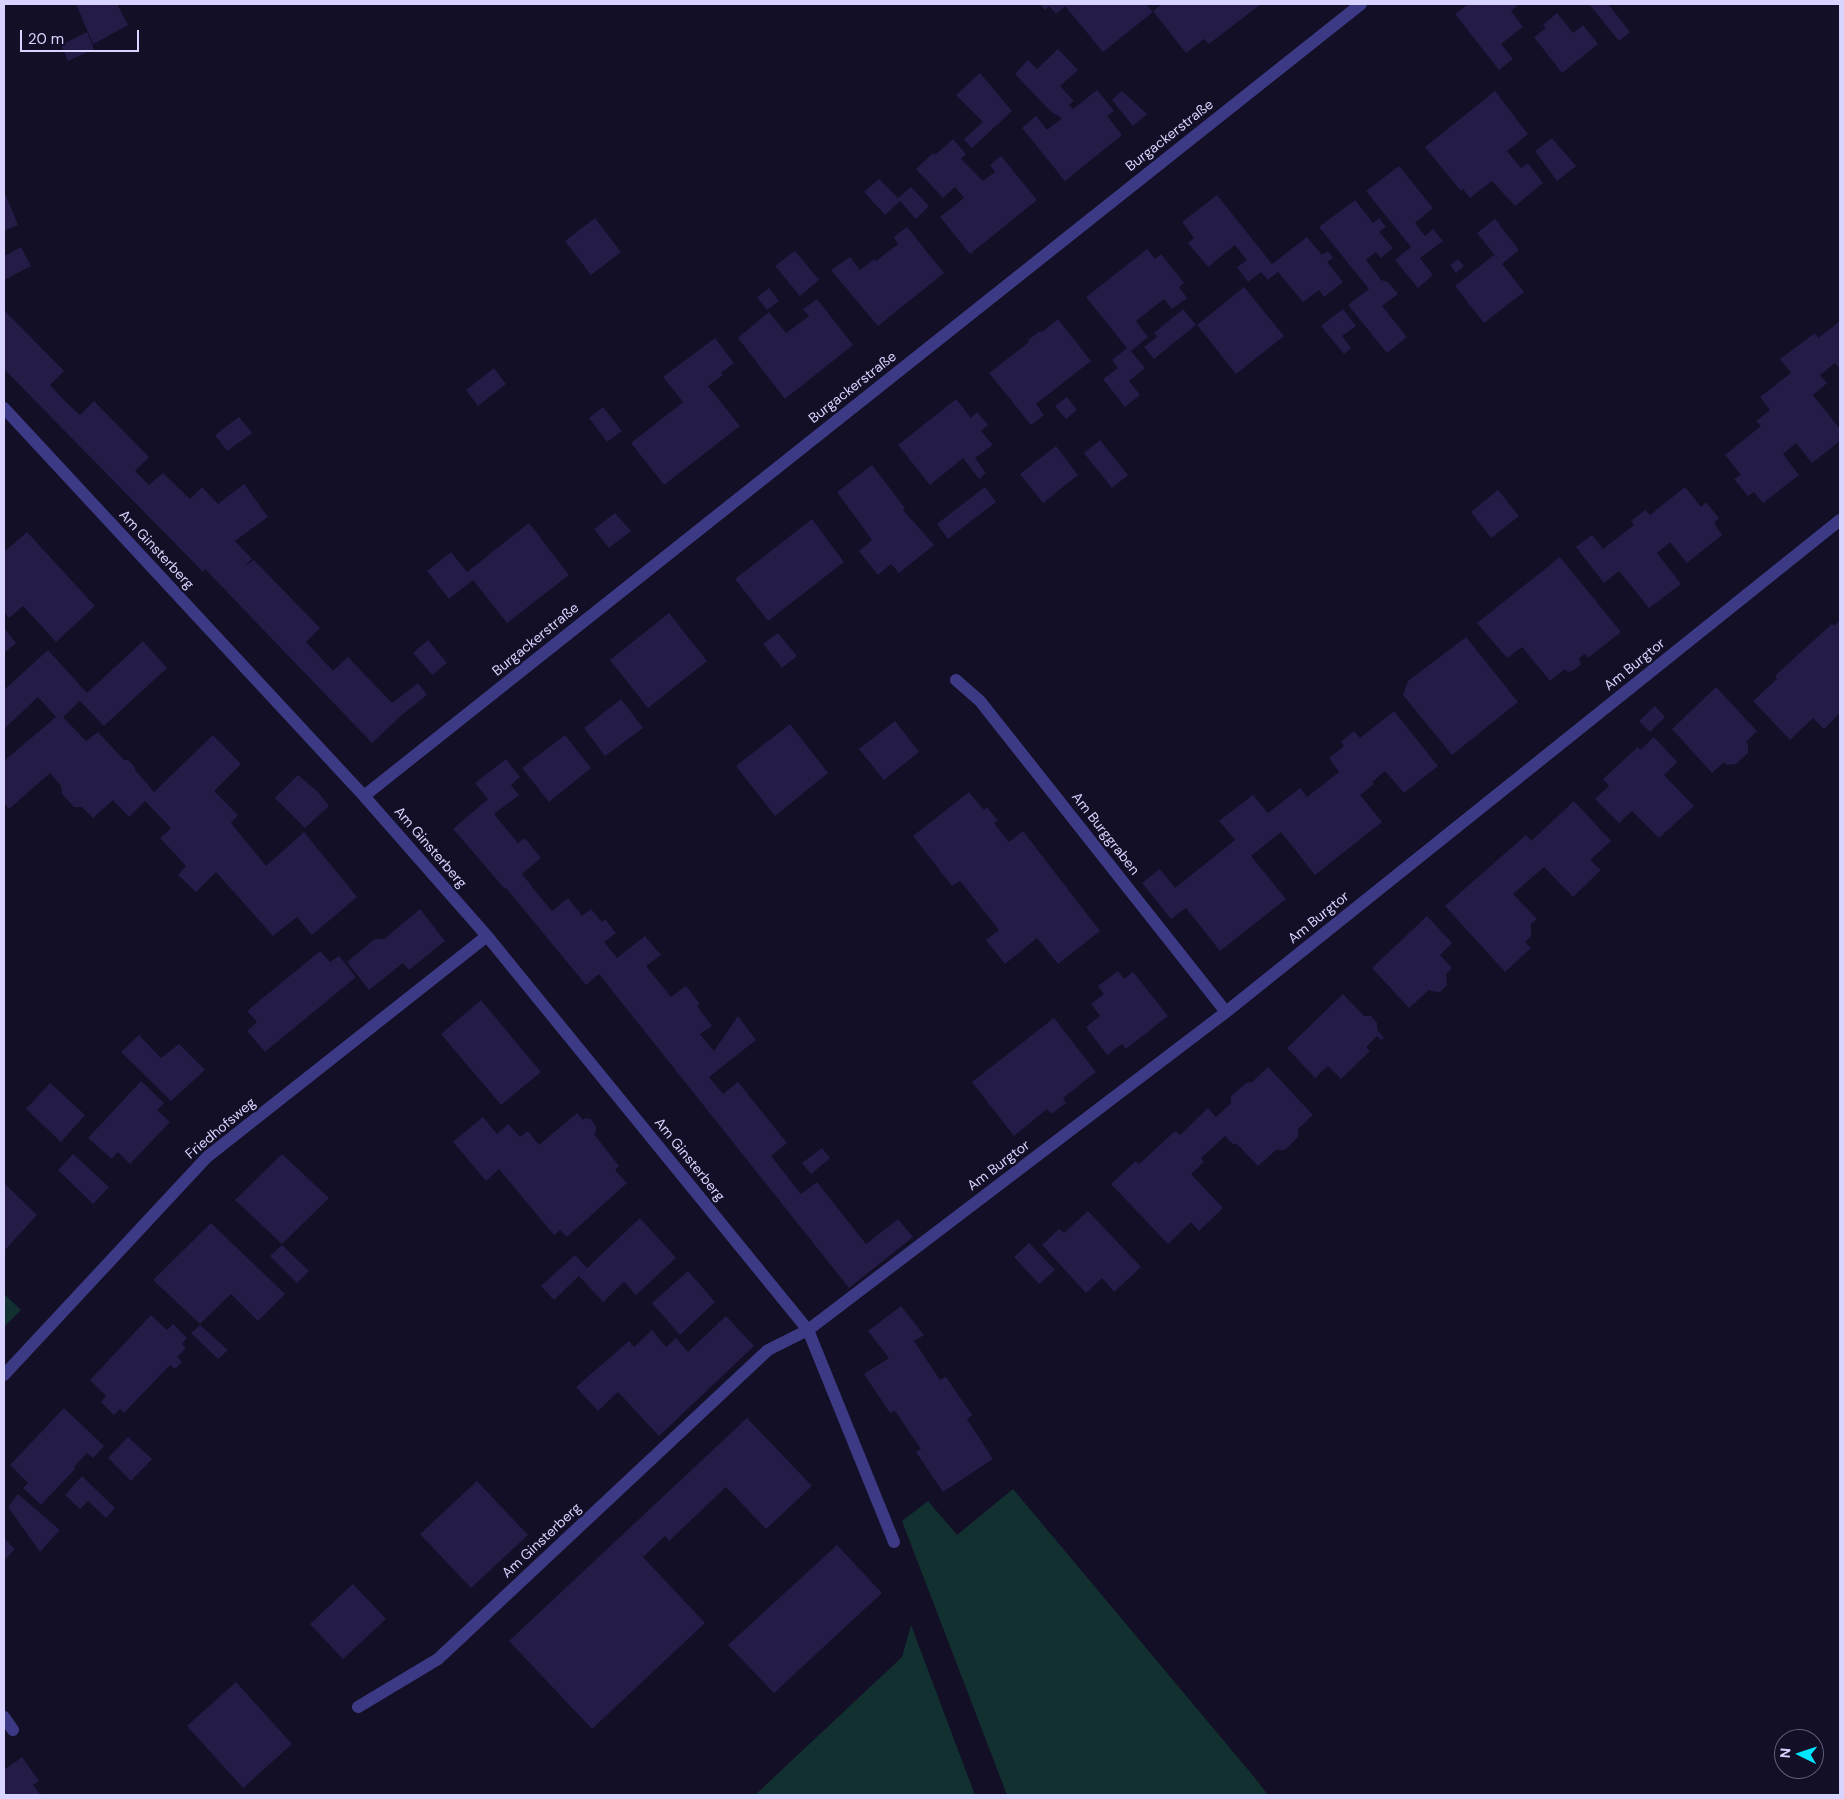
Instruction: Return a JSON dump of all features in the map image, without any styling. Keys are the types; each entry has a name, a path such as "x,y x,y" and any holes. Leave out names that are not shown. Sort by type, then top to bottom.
{"street":[{"name":"Burgackerstraße","path":"364,796 1361,4"},
{"name":"Am Ginsterberg","path":"4,408 364,796 487,936 808,1330 894,1542"},
{"name":"Am Burgtor","path":"808,1330 1226,1012 1840,520"},
{"name":"Am Burggraben","path":"956,680 980,701 1226,1012"},
{"name":"Friedhofsweg","path":"4,1376 207,1157 487,936"},
{"name":"Am Ginsterberg","path":"358,1707 438,1659 768,1350 808,1330"},
{"path":"4,1717 12,1730"}],"green space":[{"path":"4,1294 21,1310 4,1327"},
{"path":"1013,1489 1268,1795 1007,1795 902,1521 928,1501 957,1535"},
{"path":"911,1625 975,1795 755,1795 902,1657"}],"building":[{"path":"76,4 117,4 128,25 93,44"},
{"path":"1040,4 1146,4 1153,12 1103,52 1065,6 1056,14 1049,6 1045,10"},
{"path":"1162,4 1261,4 1209,44 1204,39 1186,53 1153,11"},
{"path":"1468,4 1514,4 1517,6 1511,11 1523,27 1501,44 1513,59 1499,70 1455,14"},
{"path":"1589,4 1608,4 1630,32 1619,41"},
{"path":"1557,13 1573,33 1583,25 1598,44 1562,73 1534,37 1546,28 1543,25"},
{"path":"87,32 94,49 68,61 61,45"},
{"path":"1058,49 1078,70 1060,86 1074,101 1069,105 1073,109 1097,90 1114,111 1107,116 1122,135 1065,181 1022,128 1036,116 1047,130 1062,118 1050,111 1015,74 1028,60 1037,69"},
{"path":"980,73 1012,111 972,148 964,139 983,122 956,95"},
{"path":"1122,91 1147,114 1133,126 1112,100"},
{"path":"1495,91 1528,134 1507,151 1521,168 1528,163 1543,183 1515,206 1492,181 1470,198 1463,189 1461,191 1425,147"},
{"path":"1552,138 1576,166 1557,181 1535,151"},
{"path":"953,139 966,154 961,159 983,181 995,172 990,165 1001,156 1037,200 970,254 940,217 964,198 955,187 943,198 916,169 933,153 935,155"},
{"path":"1399,166 1433,208 1415,223 1425,236 1433,229 1443,241 1420,258 1433,275 1418,288 1395,260 1411,247 1366,191"},
{"path":"879,179 898,198 911,187 929,206 916,219 900,201 885,215 864,192"},
{"path":"4,191 18,225 4,231"},
{"path":"1217,195 1272,264 1307,237 1322,255 1328,251 1333,258 1327,262 1343,282 1324,297 1319,290 1303,302 1278,272 1268,280 1261,272 1248,282 1237,267 1247,260 1235,245 1208,267 1188,243 1194,238 1182,222"},
{"path":"1355,200 1373,223 1379,218 1386,227 1379,232 1393,248 1381,258 1376,252 1366,260 1381,280 1388,282 1398,294 1382,306 1407,337 1387,353 1348,305 1369,289 1319,227"},
{"path":"595,218 621,252 591,275 565,241"},
{"path":"1495,219 1519,250 1502,264 1524,292 1484,323 1455,286 1494,255 1498,259 1477,233"},
{"path":"907,227 944,273 878,326 831,270 850,257 860,270 874,259 876,261 898,244 894,237"},
{"path":"21,247 31,266 4,280 4,256"},
{"path":"1147,249 1155,259 1161,254 1184,283 1179,287 1187,298 1172,309 1164,299 1136,321 1148,337 1131,351 1145,368 1129,381 1140,395 1125,407 1103,379 1118,368 1112,360 1127,348 1086,297"},
{"path":"795,251 819,280 800,296 775,266"},
{"path":"1458,259 1464,266 1456,273 1450,265"},
{"path":"1244,287 1284,336 1236,374 1197,325"},
{"path":"769,288 779,301 767,310 757,297"},
{"path":"817,299 853,345 785,399 738,338 769,312 786,333 809,316 803,309"},
{"path":"1183,309 1196,325 1154,359 1144,347 1157,337 1154,333"},
{"path":"1343,309 1356,326 1342,336 1351,348 1344,354 1321,326"},
{"path":"4,310 64,371 50,385 64,400 80,415 94,401 149,457 135,471 149,485 163,473 190,499 202,487 218,504 244,484 268,517 235,541 252,559 243,567 254,560 320,628 306,642 333,671 348,657 392,703 418,683 427,695 372,743 205,569 203,572 4,369"},
{"path":"1058,319 1091,361 1036,404 1044,415 1031,425 989,373 1029,342 1028,340"},
{"path":"1840,321 1840,369 1835,363 1820,375 1827,383 1813,395 1840,429 1840,441 1812,463 1796,443 1783,454 1799,475 1763,503 1754,492 1748,496 1734,479 1741,475 1725,455 1761,426 1756,421 1770,410 1760,397 1791,373 1780,359 1815,333 1818,338"},
{"path":"715,338 734,363 721,373 723,375 708,386 740,426 664,485 631,443 683,402 663,377"},
{"path":"494,368 506,384 478,406 466,390"},
{"path":"1067,397 1077,410 1066,419 1055,406"},
{"path":"956,399 971,418 977,412 988,425 981,431 993,445 975,458 986,473 979,479 963,458 930,485 898,445"},
{"path":"603,407 622,431 607,442 589,418"},
{"path":"239,417 252,433 227,451 215,435"},
{"path":"1100,440 1128,475 1112,488 1084,453"},
{"path":"1056,446 1078,475 1043,503 1020,474"},
{"path":"872,465 905,508 903,510 934,545 899,573 891,564 878,575 859,551 872,540 837,492"},
{"path":"985,487 996,502 948,539 937,524"},
{"path":"1685,487 1701,507 1706,502 1719,518 1714,523 1722,535 1687,563 1670,542 1657,553 1681,584 1649,608 1619,571 1604,583 1576,547 1592,535 1603,549 1634,525 1631,521 1645,510 1650,515"},
{"path":"1498,490 1519,516 1491,538 1471,512"},
{"path":"615,513 631,531 609,548 594,529"},
{"path":"812,519 844,562 768,621 735,579"},
{"path":"529,523 569,575 507,623 473,580 449,599 427,571 451,552 467,572"},
{"path":"27,532 95,606 56,642 23,606 9,618 4,612 4,552"},
{"path":"1560,557 1621,632 1588,658 1585,654 1579,658 1581,665 1568,672 1565,669 1550,681 1522,647 1507,658 1477,623"},
{"path":"669,613 707,661 648,708 610,660"},
{"path":"1840,620 1840,713 1824,729 1813,718 1790,740 1753,701 1777,679 1775,676 1832,624 1834,626"},
{"path":"4,628 16,643 4,653"},
{"path":"778,633 797,656 782,668 763,644"},
{"path":"1466,637 1518,702 1452,755 1403,695 1408,681"},
{"path":"428,640 447,663 432,675 413,653"},
{"path":"143,641 167,668 104,726 80,701 63,717 86,741 98,732 124,760 128,760 134,766 135,770 154,792 213,735 241,764 214,791 238,815 231,823 266,866 304,832 357,897 312,935 297,917 273,936 216,872 196,892 178,875 186,866 160,838 171,828 145,801 129,817 113,800 93,818 82,807 74,807 62,794 61,786 50,773 9,809 4,803 4,761 56,717 38,697 4,729 4,690 48,650 87,693"},
{"path":"1716,687 1757,731 1746,742 1748,744 1748,753 1736,764 1726,765 1724,762 1712,773 1672,729"},
{"path":"621,699 643,728 605,756 584,728"},
{"path":"1655,706 1665,717 1650,732 1639,721"},
{"path":"1394,711 1438,766 1404,793 1385,771 1372,782 1374,784 1360,795 1382,822 1315,875 1281,832 1251,856 1286,899 1220,951 1186,908 1171,919 1142,883 1160,869 1175,888 1235,840 1219,821 1253,795 1268,813 1300,788 1307,797 1339,772 1329,758 1344,746 1341,742 1354,731 1360,738"},
{"path":"895,721 919,752 884,780 859,749"},
{"path":"790,724 828,773 775,816 736,766"},
{"path":"565,735 591,768 549,802 522,768"},
{"path":"1654,737 1677,762 1664,775 1694,806 1659,838 1632,811 1619,823 1595,799 1609,786 1603,779 1638,747 1640,750"},
{"path":"506,759 520,777 511,785 519,795 494,814 518,843 525,838 541,858 522,874 552,911 568,898 582,916 591,909 602,922 605,919 616,933 604,942 617,958 645,936 661,955 646,966 671,997 686,986 700,1004 697,1006 712,1026 700,1034 714,1051 738,1016 756,1040 709,1077 723,1094 738,1082 787,1143 771,1156 801,1194 817,1182 866,1244 898,1219 913,1237 849,1288 599,974 586,985 506,888 453,829 488,799 475,783"},
{"path":"298,775 317,791 329,806 305,828 275,798"},
{"path":"969,792 984,810 987,807 998,821 994,823 1009,842 1023,831 1100,931 1058,964 1037,938 1005,964 986,940 999,930 960,881 952,886 913,836"},
{"path":"1574,801 1611,841 1590,860 1601,870 1573,897 1544,867 1513,894 1537,919 1531,924 1531,936 1525,942 1531,948 1505,972 1445,906 1526,835 1531,841"},
{"path":"420,909 445,941 409,970 403,963 369,990 347,962 375,939 384,939"},
{"path":"1427,916 1452,943 1440,955 1452,968 1446,974 1447,985 1440,992 1429,990 1409,1008 1372,968"},
{"path":"320,951 330,962 339,956 356,977 265,1052 247,1031 257,1022 247,1011"},
{"path":"1118,971 1124,979 1133,972 1168,1016 1126,1049 1122,1044 1107,1055 1086,1027 1100,1016 1091,1004 1104,994 1098,986"},
{"path":"1343,994 1364,1016 1371,1016 1377,1023 1377,1030 1384,1038 1381,1040 1377,1036 1366,1047 1370,1051 1341,1079 1328,1066 1315,1078 1287,1048"},
{"path":"481,1000 541,1072 501,1105 441,1034"},
{"path":"1054,1018 1096,1072 1063,1098 1066,1103 1051,1114 1047,1109 1014,1136 972,1082"},
{"path":"139,1035 161,1058 179,1044 205,1070 171,1101 121,1052"},
{"path":"1268,1067 1313,1115 1298,1129 1298,1137 1285,1150 1276,1150 1258,1166 1237,1144 1233,1144 1225,1136 1201,1158 1204,1162 1191,1174 1223,1208 1199,1231 1191,1222 1168,1244 1111,1184 1136,1161 1139,1164 1175,1131 1180,1135 1208,1108 1216,1117 1231,1103 1231,1096 1246,1083 1252,1082"},
{"path":"141,1081 164,1103 157,1110 170,1122 130,1164 118,1152 112,1159 88,1138"},
{"path":"50,1083 85,1115 61,1142 26,1109"},
{"path":"577,1113 583,1120 585,1118 591,1119 596,1127 594,1134 619,1166 615,1170 627,1183 567,1237 560,1230 554,1235 499,1169 486,1181 453,1142 483,1117 497,1134 508,1124 520,1137 528,1131 539,1145"},
{"path":"822,1148 830,1158 811,1174 802,1163"},
{"path":"73,1154 109,1187 93,1204 58,1170"},
{"path":"282,1154 329,1198 282,1244 235,1200"},
{"path":"4,1183 37,1215 4,1251"},
{"path":"1088,1211 1141,1267 1114,1292 1102,1278 1086,1293 1042,1245 1059,1229 1064,1233"},
{"path":"640,1218 676,1258 636,1295 624,1282 603,1302 579,1276 554,1300 541,1286 575,1255 587,1268"},
{"path":"211,1223 285,1294 258,1321 231,1294 200,1324 153,1280"},
{"path":"1029,1243 1055,1270 1039,1284 1014,1257"},
{"path":"282,1245 309,1271 297,1283 270,1256"},
{"path":"688,1271 715,1302 680,1335 652,1303"},
{"path":"901,1306 924,1335 914,1341 940,1380 946,1377 972,1415 967,1419 993,1459 943,1492 916,1452 921,1449 895,1411 890,1413 864,1374 889,1358 868,1331"},
{"path":"151,1315 167,1330 173,1324 187,1338 182,1344 186,1348 177,1357 182,1362 175,1369 170,1365 124,1413 120,1409 114,1415 101,1402 106,1396 90,1380"},
{"path":"726,1316 754,1346 659,1436 618,1392 598,1411 576,1387 629,1341 634,1347 652,1330 666,1347 676,1338 688,1352"},
{"path":"200,1325 228,1350 218,1359 191,1333"},
{"path":"64,1408 104,1446 93,1458 87,1453 74,1467 75,1469 41,1505 23,1488 28,1483 10,1465"},
{"path":"747,1418 812,1486 766,1529 726,1487 669,1541 665,1536 643,1557 705,1623 592,1729 509,1641"},
{"path":"128,1437 152,1459 131,1481 108,1458"},
{"path":"82,1476 115,1508 106,1518 88,1501 80,1509 65,1495"},
{"path":"477,1481 528,1535 471,1588 420,1534"},
{"path":"18,1494 60,1530 40,1552 8,1507"},
{"path":"4,1538 15,1549 4,1561"},
{"path":"837,1545 882,1593 774,1693 728,1645"},
{"path":"353,1584 386,1619 343,1659 310,1624"},
{"path":"236,1682 292,1744 243,1788 187,1726"},
{"path":"22,1757 39,1781 33,1785 41,1795 4,1795 4,1770"}]}
